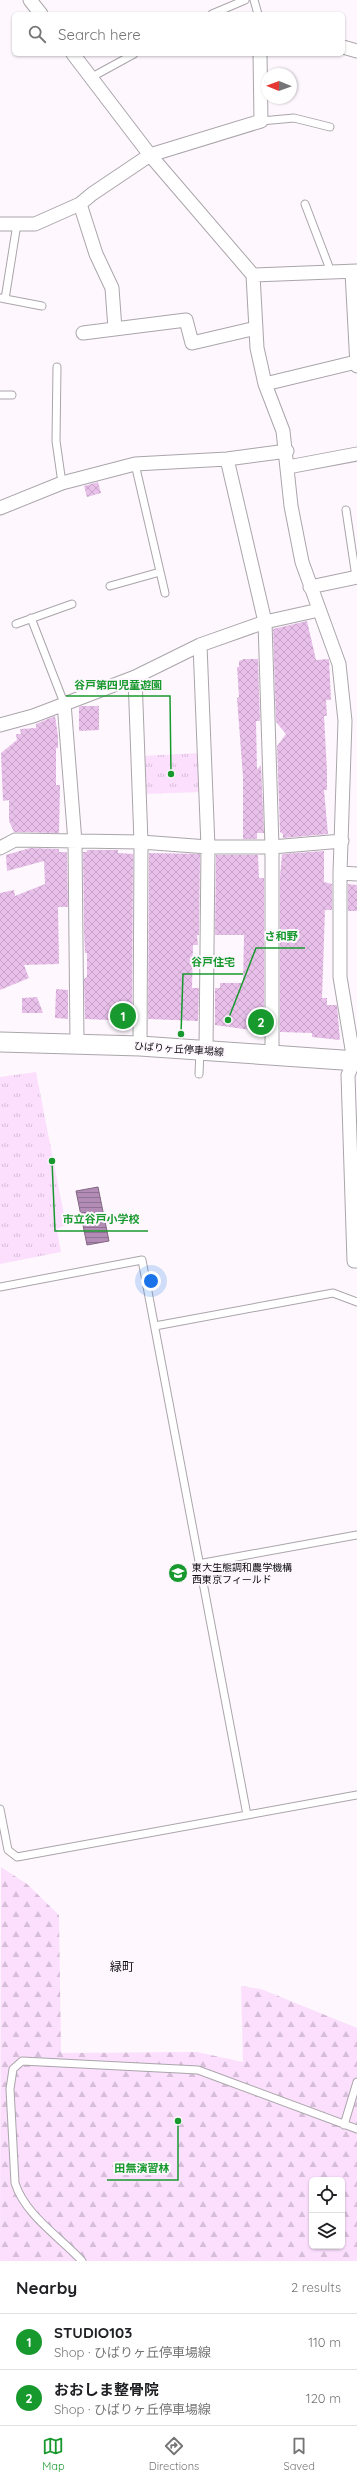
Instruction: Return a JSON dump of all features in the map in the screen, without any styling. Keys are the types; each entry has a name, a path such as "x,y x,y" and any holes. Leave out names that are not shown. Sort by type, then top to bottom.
{"main road":[{"name":"ひばりヶ丘停車場線","path":"0,1042 140,1046 356,1061"}],"street":[{"path":"30,0 39,12"},
{"path":"345,48 357,51"},
{"path":"76,56 150,155 253,275 257,348 265,384 283,431 287,451 291,506 302,562 339,664 343,699 345,720 340,874 340,977 356,1061 348,1075 354,1261 357,1261"},
{"path":"0,224 35,224 80,204 92,194 150,155 262,121 260,56"},
{"path":"80,204 96,254 112,288 115,329"},
{"path":"253,275 354,272 357,364 265,384"},
{"path":"83,333 186,320 192,343 256,328"},
{"path":"0,508 62,483 135,464 227,459 287,451"},
{"path":"288,467 357,454"},
{"path":"227,459 265,622 272,847 272,1055"},
{"path":"310,587 356,577"},
{"path":"0,725 33,716 135,677 200,645 265,622 319,610"},
{"path":"200,645 208,847 203,1050"},
{"path":"135,677 141,842 140,1046"},
{"path":"64,703 76,842 77,1043"},
{"path":"0,848 15,840 141,842 208,847 272,847 342,841"},
{"path":"340,874 357,874"}],"lane":[{"path":"217,12 245,0"},
{"path":"254,0 257,12"},
{"path":"92,77 130,56"},
{"path":"262,121 294,118 330,127"},
{"path":"305,204 331,272"},
{"path":"16,224 3,298 42,306"},
{"path":"56,368 56,441 62,483"},
{"path":"0,395 12,395"},
{"path":"135,464 165,593"},
{"path":"346,510 356,577"},
{"path":"110,586 160,572"},
{"path":"16,624 72,604"},
{"path":"31,618 64,703"},
{"path":"199,1074 203,1050"},
{"path":"0,1287 142,1260 198,1564 247,1815"},
{"path":"155,1326 332,1293 357,1302"},
{"path":"198,1564 357,1535"},
{"path":"0,1809 8,1850 17,1857 357,1795"},
{"path":"82,2261 28,2207 19,2195 15,2183 10,2089 13,2069 22,2061 198,2070 357,2129"},
{"path":"344,2125 357,2082"}],"green space":[{"path":"201,753 202,792 142,794 140,756"},
{"path":"36,1072 66,1225 57,1229 61,1252 0,1264 0,1077"},
{"path":"1,1867 27,1884 59,1915 61,2053 197,2052 243,2062 241,1986 261,1989 357,2028 357,2261 0,2261"}],"shaded area":[{"path":"98,1187 109,1241 87,1245 76,1191"}],"building":[{"path":"98,482 101,493 87,497 84,486"},
{"path":"307,621 316,660 329,659 331,700 326,700 327,716 324,716 327,790 324,790 328,834 283,838 283,834 280,832 277,746 286,734 276,722 273,629"},
{"path":"244,659 258,659 260,721 256,721 257,770 261,765 264,833 257,833 257,839 243,839 243,777 237,698 239,697 237,667 239,667 239,661"},
{"path":"99,706 99,730 79,731 79,707"},
{"path":"55,716 58,736 58,748 56,748 56,785 60,785 59,833 14,832 9,821 9,800 3,801 1,753 17,740 16,734 21,734 20,729 36,728 36,724"},
{"path":"30,848 59,849 59,852 67,852 68,907 58,907 59,964 24,965 29,978 0,990 0,893 14,890 15,896 45,884 44,861 7,871 6,855"},
{"path":"87,850 118,850 118,853 133,854 132,1021 85,1019 84,979 87,977 87,953 85,953 84,931 83,852 87,852"},
{"path":"324,851 324,882 332,884 332,910 325,910 322,998 327,998 327,1005 337,1005 340,1040 312,1037 312,1033 280,1032 280,877 282,854"},
{"path":"149,853 200,854 199,935 197,935 198,945 193,945 192,988 199,988 198,1021 148,1019"},
{"path":"216,855 258,855 259,878 264,878 264,1032 215,1025 215,988 220,988 220,983 243,983 244,935 215,935"},
{"path":"348,884 357,885 357,911 348,911"},
{"path":"56,989 68,990 68,1019 55,1018"},
{"path":"37,997 43,1013 22,1013 22,998"}],"place":[{"name":"谷戸第四児童遊園","path":"171,774"},
{"name":"STUDIO103","path":"123,1016"},
{"name":"さ和野","path":"228,1020"},
{"name":"おおしま整骨院","path":"261,1022"},
{"name":"谷戸住宅","path":"181,1034"},
{"name":"市立谷戸小学校","path":"52,1161"},
{"name":"東大生態調和農学機構 西東京フィールド","path":"178,1573"},
{"name":"田無演習林","path":"178,2121"}],"district":[{"name":"緑町","path":"122,1966"}]}
